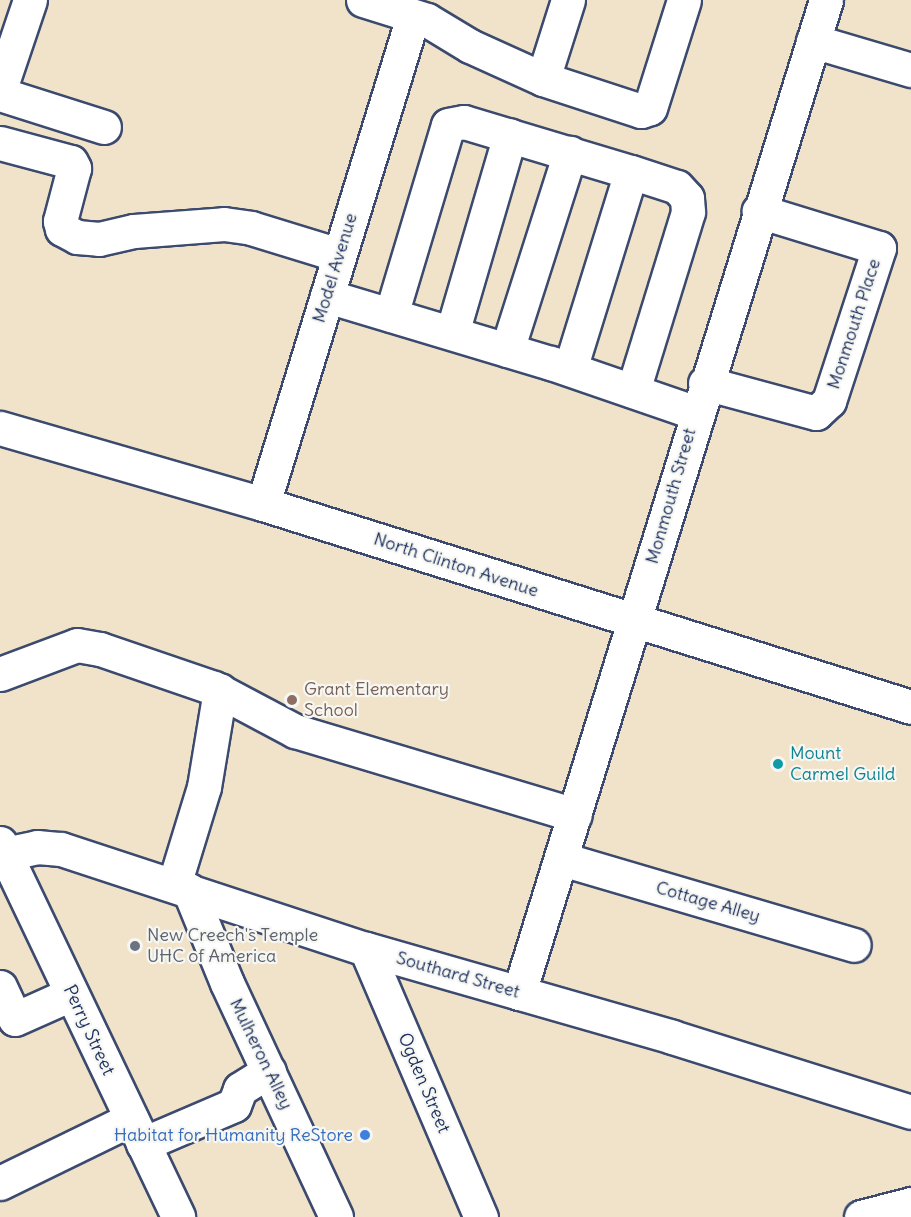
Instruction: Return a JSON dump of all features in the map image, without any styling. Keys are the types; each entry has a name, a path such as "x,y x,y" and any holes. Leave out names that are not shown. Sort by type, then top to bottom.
{"street":[{"path":"0,89 30,0"},
{"path":"363,0 423,17 470,46 543,79 641,111 650,108 684,0"},
{"path":"543,79 568,0"},
{"name":"Monmouth Street","path":"519,993 635,621 700,398 826,0"},
{"name":"Model Avenue","path":"263,504 339,255 423,17"},
{"path":"813,41 911,69"},
{"path":"0,94 104,127"},
{"path":"392,315 448,126 464,122 631,172 677,187 687,198 688,212 633,391"},
{"path":"452,333 510,135"},
{"path":"0,143 71,162 74,168 60,221 62,229 77,237 99,239 134,231 224,224 251,228 339,255"},
{"path":"507,350 570,153"},
{"path":"570,369 631,172"},
{"name":"Monmouth Place","path":"700,398 816,413 829,401 879,248 759,210"},
{"path":"327,296 570,369 633,391 700,398"},
{"name":"North Clinton Avenue","path":"0,428 263,504 911,708"},
{"path":"0,674 77,645 100,649 220,690 294,731 575,814"},
{"path":"181,887 204,787 220,690"},
{"name":"Southard Street","path":"5,863 37,847 61,849 366,948 911,1112"},
{"name":"Cottage Alley","path":"562,860 854,945"},
{"name":"Perry Street","path":"5,863 178,1217"},
{"name":"Mulheron Alley","path":"181,887 336,1217"},
{"name":"Ogden Street","path":"366,948 481,1217"},
{"path":"0,987 15,1019 71,994"},
{"path":"0,1184 137,1131 234,1105 240,1089 269,1071"},
{"path":"861,1217 911,1204"}],"place":[{"name":"Grant Elementary School","path":"292,700"},
{"name":"Mount Carmel Guild","path":"778,764"},
{"name":"New Creech's Temple UHC of America","path":"135,946"},
{"name":"Habitat for Humanity ReStore","path":"365,1135"}]}
